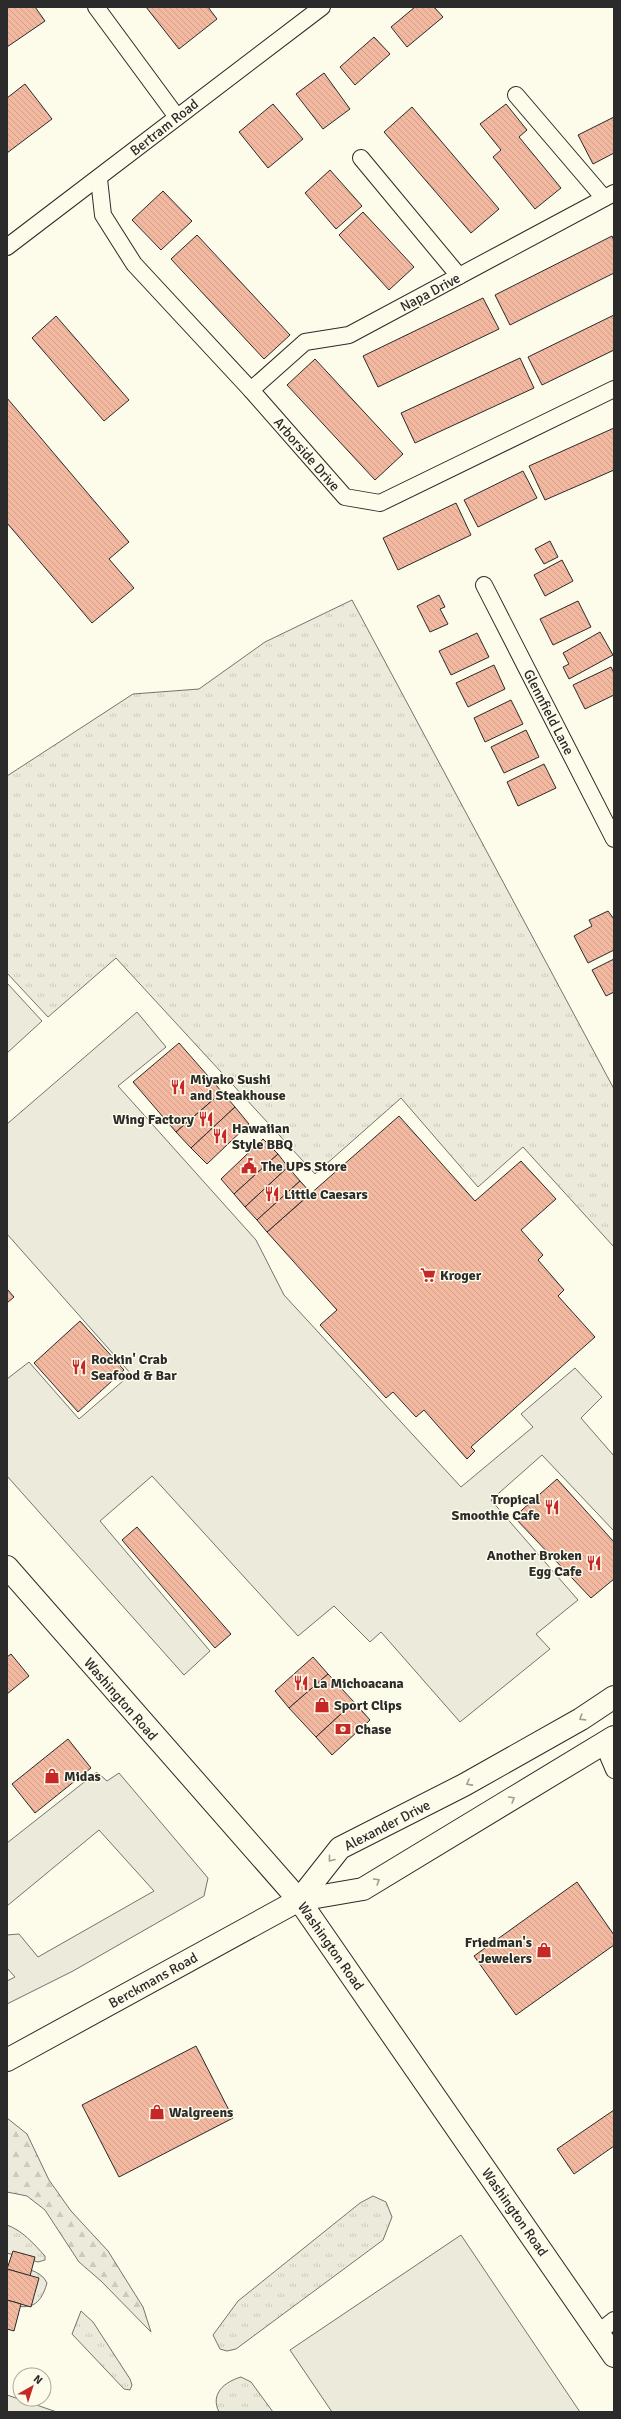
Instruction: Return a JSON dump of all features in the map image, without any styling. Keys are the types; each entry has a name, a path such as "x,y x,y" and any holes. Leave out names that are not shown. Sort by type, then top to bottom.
{"main road":[{"name":"Washington Road","path":"7,1567 299,1900 606,2327 614,2356"},
{"name":"Alexander Drive","path":"299,1900 340,1848 464,1785 581,1719 614,1697"},
{"path":"299,1900 363,1890 608,1740"},
{"name":"Berckmans Road","path":"7,2060 299,1900"}],"street":[{"path":"96,7 177,117"},
{"name":"Bertram Road","path":"7,247 322,7"},
{"path":"516,95 609,195"},
{"path":"361,158 459,276"},
{"name":"Arborside Drive","path":"99,178 103,215 134,264 251,390 345,497 380,503 614,389"},
{"name":"Napa Drive","path":"251,390 305,342 349,335 609,195"},
{"name":"Glennfield Lane","path":"484,585 614,839"},
{"path":"608,1740 614,1770"}],"green space":[{"path":"352,600 614,1089 614,1247 523,1147 478,1187 401,1098 315,1174 116,958 48,1017 7,973 7,776 133,694 199,689 265,642"},
{"path":"7,2118 27,2134 49,2180 71,2211 108,2251 143,2307 151,2332 101,2281 79,2262 45,2210 27,2196 7,2192"},
{"path":"373,2196 386,2202 392,2217 383,2240 236,2349 227,2351 220,2349 213,2335 238,2301 360,2203"},
{"path":"7,2225 28,2238 45,2256 45,2260 38,2262 7,2253"},
{"path":"7,2264 30,2270 44,2278 47,2283 44,2291 41,2297 33,2305 22,2307 7,2304"},
{"path":"81,2311 93,2322 130,2379 132,2385 130,2390 124,2389 72,2334"},
{"path":"241,2377 251,2382 273,2412 219,2412 216,2400 220,2390 229,2382"}],"shaded area":[{"path":"7,983 42,1021 7,1053"},
{"path":"137,1012 166,1047 118,1086 256,1240 284,1295 461,1487 533,1427 521,1414 575,1368 602,1397 581,1418 614,1456 614,1531 542,1455 491,1500 578,1600 536,1634 550,1649 460,1722 381,1632 370,1642 334,1606 298,1636 152,1476 100,1521 210,1651 184,1675 7,1476 7,1379 29,1362 79,1419 131,1374 7,1234 7,1124"},
{"path":"97,1772 107,1781 119,1773 208,1878 204,1896 73,1971 7,2004 7,1981 15,1977 7,1968 7,1935 19,1934 38,1957 154,1891 99,1830 7,1906 7,1843"},
{"path":"461,2235 580,2412 332,2412 290,2350"},
{"path":"7,2395 12,2397 12,2407 42,2407 57,2412 7,2412"}],"building":[{"path":"7,7 35,7 45,21 7,47"},
{"path":"146,7 208,7 217,19 179,49"},
{"path":"415,7 434,7 443,17 407,47 391,27"},
{"path":"374,37 390,54 355,85 340,67"},
{"path":"324,73 350,109 323,129 296,94"},
{"path":"25,84 52,119 7,153 7,98"},
{"path":"273,104 303,139 268,168 239,132"},
{"path":"506,104 527,130 519,137 561,188 535,209 493,157 501,150 480,124"},
{"path":"412,107 499,209 471,233 384,132"},
{"path":"614,117 614,153 593,164 578,135"},
{"path":"330,170 362,206 336,229 305,193"},
{"path":"163,191 192,221 161,250 132,220"},
{"path":"363,212 414,267 389,290 339,235"},
{"path":"197,235 290,335 264,359 171,259"},
{"path":"612,236 614,241 614,273 510,325 495,295"},
{"path":"483,298 499,329 378,387 363,356"},
{"path":"614,315 614,350 542,385 528,357"},
{"path":"56,316 129,400 104,421 32,338"},
{"path":"520,358 534,388 415,443 401,413"},
{"path":"315,359 403,454 375,480 287,385"},
{"path":"7,398 129,542 109,559 134,588 92,623 7,523"},
{"path":"614,428 614,470 545,500 529,466"},
{"path":"523,471 537,498 478,527 464,500"},
{"path":"456,503 471,535 398,570 383,538"},
{"path":"550,541 558,557 544,564 535,549"},
{"path":"562,560 573,581 545,596 534,575"},
{"path":"439,595 445,607 440,609 448,624 430,632 417,606"},
{"path":"578,601 591,627 553,645 540,619"},
{"path":"600,632 613,655 569,679 563,667 569,664 563,653"},
{"path":"477,633 489,657 451,675 439,651"},
{"path":"494,665 505,689 468,707 456,683"},
{"path":"611,667 614,673 614,695 585,709 573,685"},
{"path":"511,700 523,724 485,742 474,718"},
{"path":"526,730 539,757 504,773 491,747"},
{"path":"544,764 556,788 518,806 507,782"},
{"path":"608,911 614,919 614,950 588,963 574,936 592,926 589,920"},
{"path":"614,959 614,992 606,996 592,970"},
{"name":"Miyako Sushi and Steakhouse","path":"179,1043 222,1092 176,1132 133,1082"},
{"name":"Wing Factory","path":"222,1092 235,1107 191,1148 176,1132"},
{"name":"Hawaiian Style BBQ","path":"235,1107 249,1124 207,1164 191,1148"},
{"name":"Kroger","path":"399,1116 475,1201 521,1161 556,1199 521,1230 543,1255 538,1260 564,1290 558,1296 595,1337 471,1447 475,1451 467,1459 424,1410 416,1417 393,1392 386,1398 320,1325 337,1310 267,1232"},
{"name":"The UPS Store","path":"263,1139 278,1154 234,1194 221,1179"},
{"path":"278,1154 288,1167 245,1207 234,1194"},
{"name":"Little Caesars","path":"288,1167 300,1181 257,1220 245,1207"},
{"path":"300,1181 311,1193 267,1232 257,1220"},
{"path":"7,1289 14,1297 7,1303"},
{"name":"Rockin' Crab Seafood & Bar","path":"80,1321 124,1370 78,1412 34,1363"},
{"path":"557,1479 614,1542 614,1579 591,1598 514,1517"},
{"path":"137,1527 231,1634 215,1648 122,1540"},
{"path":"11,1654 29,1676 7,1694 7,1657"},
{"name":"La Michoacana","path":"313,1657 328,1674 289,1708 275,1691"},
{"name":"Sport Clips","path":"328,1674 354,1702 316,1737 289,1708"},
{"name":"Chase","path":"354,1702 370,1720 332,1755 316,1737"},
{"name":"Midas","path":"68,1739 91,1768 35,1813 12,1784"},
{"name":"Friedman's Jewelers","path":"577,1882 614,1935 614,1945 516,2015 474,1956"},
{"name":"Walgreens","path":"196,2046 233,2118 119,2177 82,2105"},
{"path":"614,2110 614,2146 574,2174 557,2149"},
{"path":"13,2251 35,2257 30,2276 7,2269"},
{"path":"7,2269 39,2278 31,2307 7,2300"},
{"path":"7,2300 21,2304 14,2331 7,2329"}],"place":[{"name":"Miyako Sushi and Steakhouse","path":"178,1087"},
{"name":"Wing Factory","path":"206,1119"},
{"name":"Hawaiian Style BBQ","path":"220,1136"},
{"name":"The UPS Store","path":"249,1166"},
{"name":"Little Caesars","path":"272,1194"},
{"name":"Kroger","path":"428,1275"},
{"name":"Rockin' Crab Seafood & Bar","path":"79,1367"},
{"name":"Tropical Smoothie Cafe","path":"552,1507"},
{"name":"Another Broken Egg Cafe","path":"594,1563"},
{"name":"La Michoacana","path":"301,1683"},
{"name":"Sport Clips","path":"322,1705"},
{"name":"Chase","path":"343,1729"},
{"name":"Midas","path":"52,1776"},
{"name":"Friedman's Jewelers","path":"544,1950"},
{"name":"Walgreens","path":"157,2112"}]}
